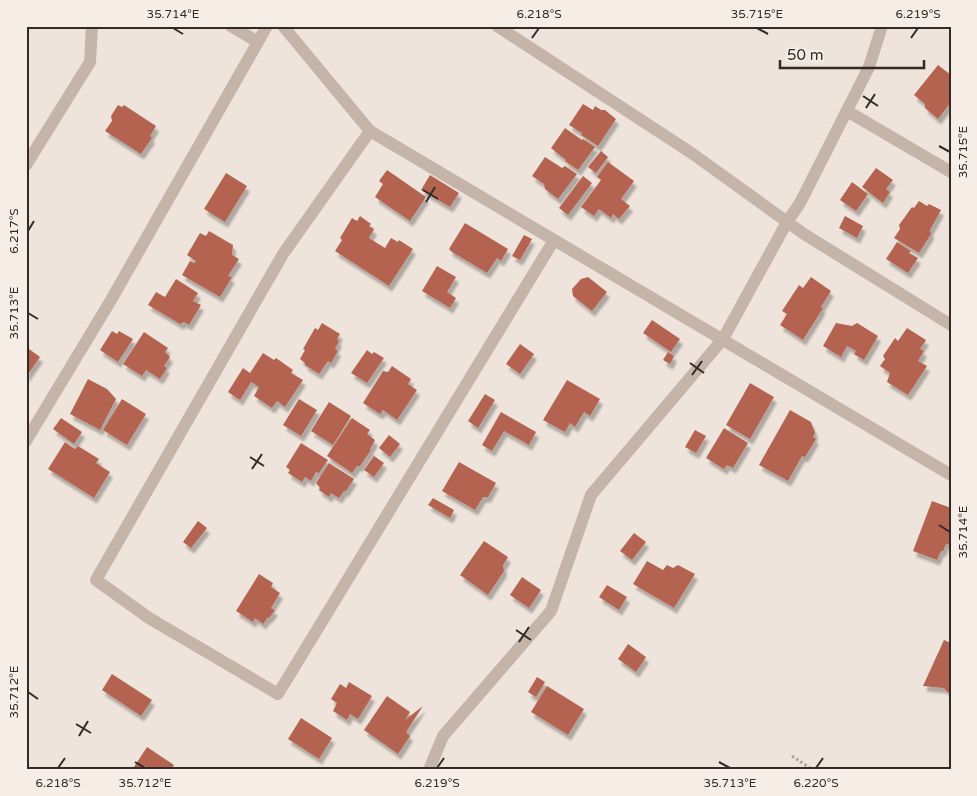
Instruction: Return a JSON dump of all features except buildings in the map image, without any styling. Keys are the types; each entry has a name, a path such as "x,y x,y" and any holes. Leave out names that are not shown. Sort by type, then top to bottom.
{"street":[{"path":"26,165 90,62 92,26"},
{"path":"231,26 258,42"},
{"path":"26,441 111,300 267,26"},
{"path":"283,26 370,131 951,475"},
{"path":"497,26 690,152 804,234 951,325"},
{"path":"429,770 443,736 551,611 591,495 723,339 787,222 800,203 847,111 869,66 882,26"},
{"path":"847,111 951,172"},
{"path":"370,131 283,254 96,580 149,618 278,694 554,240"}],"path":[{"path":"792,756 813,770"}]}
